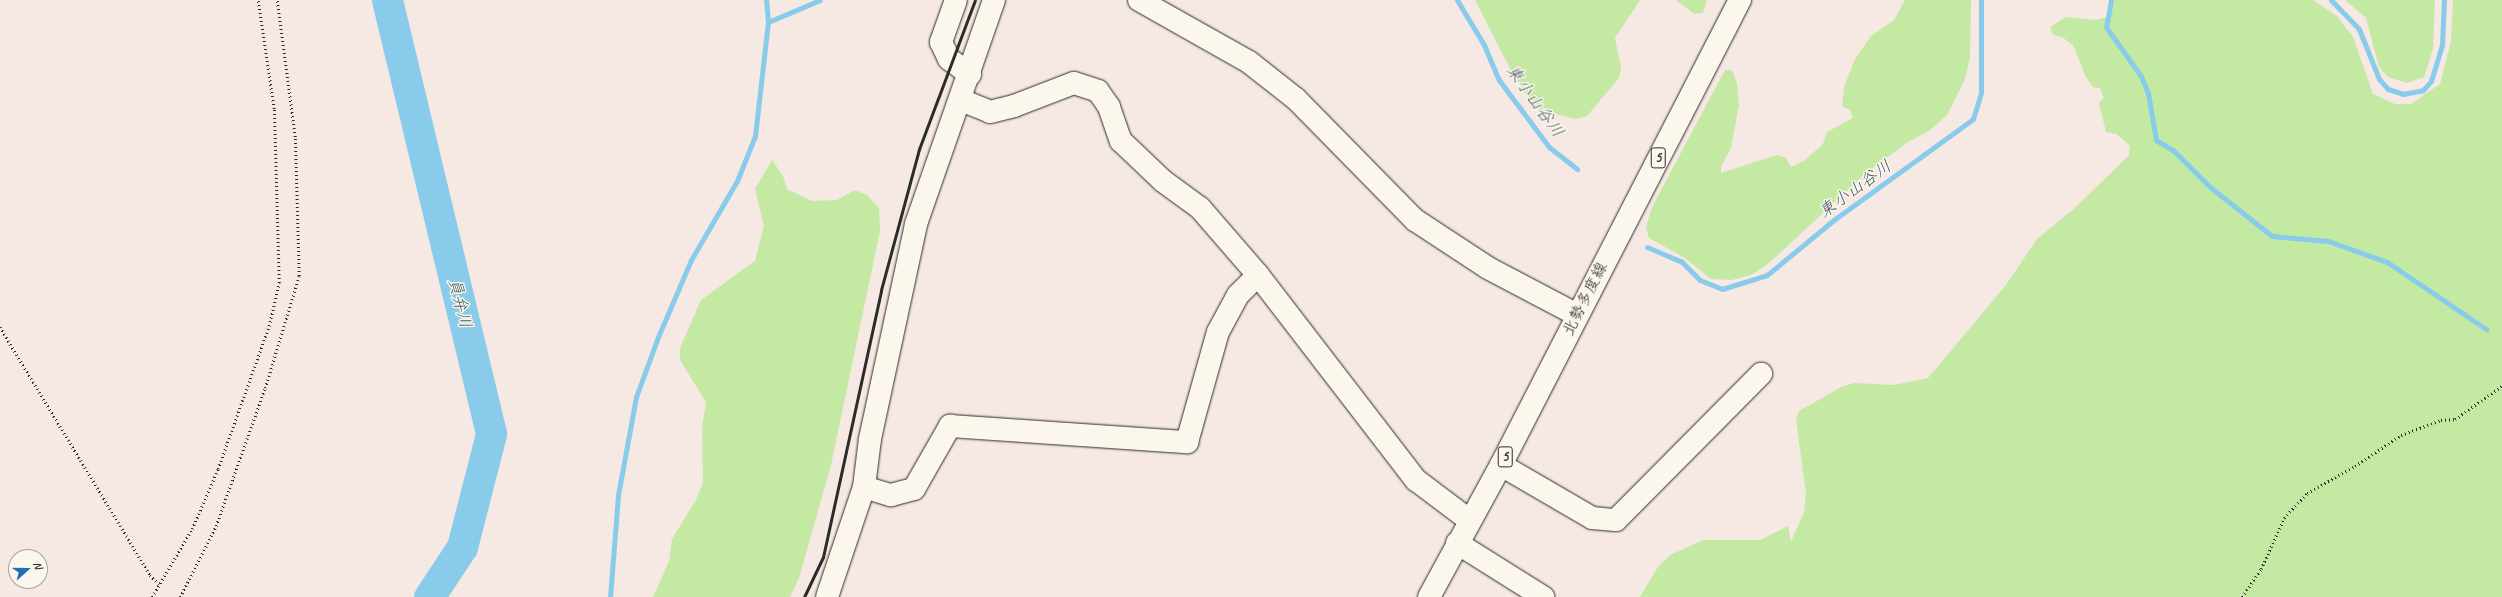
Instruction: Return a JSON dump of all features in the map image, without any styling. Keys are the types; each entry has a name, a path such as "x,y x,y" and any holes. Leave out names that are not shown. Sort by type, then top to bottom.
{"street":[{"path":"956,0 941,42 950,59 970,74"},
{"path":"827,597 864,487 870,439 916,224 961,100 994,0"},
{"path":"1139,0 1248,62 1296,99 1415,220 1488,268 1577,315"},
{"name":"北勢多度線","path":"1429,597 1469,520 1501,465 1740,0"},
{"path":"961,100 990,112 1014,106 1074,83 1098,91 1109,107 1121,141 1163,181 1200,208 1258,276 1416,480 1469,520"},
{"path":"864,487 892,495 914,490 950,426 1187,442 1218,332 1238,295 1258,276"},
{"path":"1501,465 1592,518 1616,520 1761,374"},
{"path":"1457,544 1543,597"}],"path":[{"path":"152,597 192,529 218,469 269,326 279,283 274,109 258,0"},
{"path":"180,597 216,526 265,388 299,276 295,137 277,0"},
{"path":"0,327 150,575 159,584"},
{"path":"2242,597 2261,569 2284,518 2306,492 2355,466 2401,434 2441,420 2455,419 2469,412 2502,386"}],"green space":[{"path":"1475,0 1640,0 1615,38 1621,68 1619,78 1587,116 1575,119 1540,110 1519,86"},
{"path":"1676,0 1707,0 1703,13 1694,14"},
{"path":"1905,0 1971,0 1970,57 1965,79 1947,115 1929,131 1908,142 1867,172 1768,264 1751,275 1732,280 1711,279 1685,258 1649,238 1646,227 1652,207 1725,70 1732,70 1737,83 1739,105 1731,148 1721,166 1721,173 1777,155 1786,158 1791,167 1805,160 1823,144 1827,132 1853,118 1850,110 1842,106 1844,87 1855,59 1871,36 1894,20"},
{"path":"2114,0 2313,0 2337,16 2353,37 2373,94 2395,104 2411,104 2440,84 2451,41 2453,0 2502,0 2502,597 1640,597 1658,567 1670,555 1703,540 1760,540 1788,526 1791,542 1804,512 1806,494 1796,419 1799,411 1843,386 1855,383 1894,385 1928,378 2006,285 2037,239 2076,207 2129,155 2130,146 2117,134 2106,132 2099,103 2104,98 2100,88 2093,87 2086,77 2073,45 2062,37 2053,35 2050,27 2066,17 2095,20 2111,16"},
{"path":"2345,0 2435,0 2433,49 2424,77 2407,83 2388,77 2379,67 2366,18"},
{"path":"772,160 783,176 787,189 812,201 837,200 855,190 867,195 879,208 880,231 831,465 799,578 790,597 653,597 669,561 672,539 696,500 703,483 702,429 706,402 680,360 680,348 701,300 755,261 764,226 755,189"}],"waterway":[{"name":"員弁川","path":"387,0 491,434 462,547 429,597"},
{"path":"610,597 618,495 636,397 658,337 691,260 737,181 755,136 768,22 766,0"},
{"name":"東小山谷川","path":"768,22 820,0"},
{"name":"東小山谷川","path":"1457,0 1484,45 1499,80 1549,147 1577,169"},
{"name":"東小山谷川","path":"1647,247 1682,262 1700,280 1722,289 1767,275 1835,219 1973,119 1981,92 1981,0"},
{"path":"2111,0 2106,27 2141,76 2148,93 2156,140 2174,151 2210,187 2272,236 2328,241 2387,262 2486,329"},
{"name":"東小山谷川","path":"2331,0 2359,29 2379,79 2388,89 2403,94 2423,90 2431,81 2442,45 2444,0"}],"railway":[{"path":"804,597 823,557 881,290 919,149 975,0"}]}
